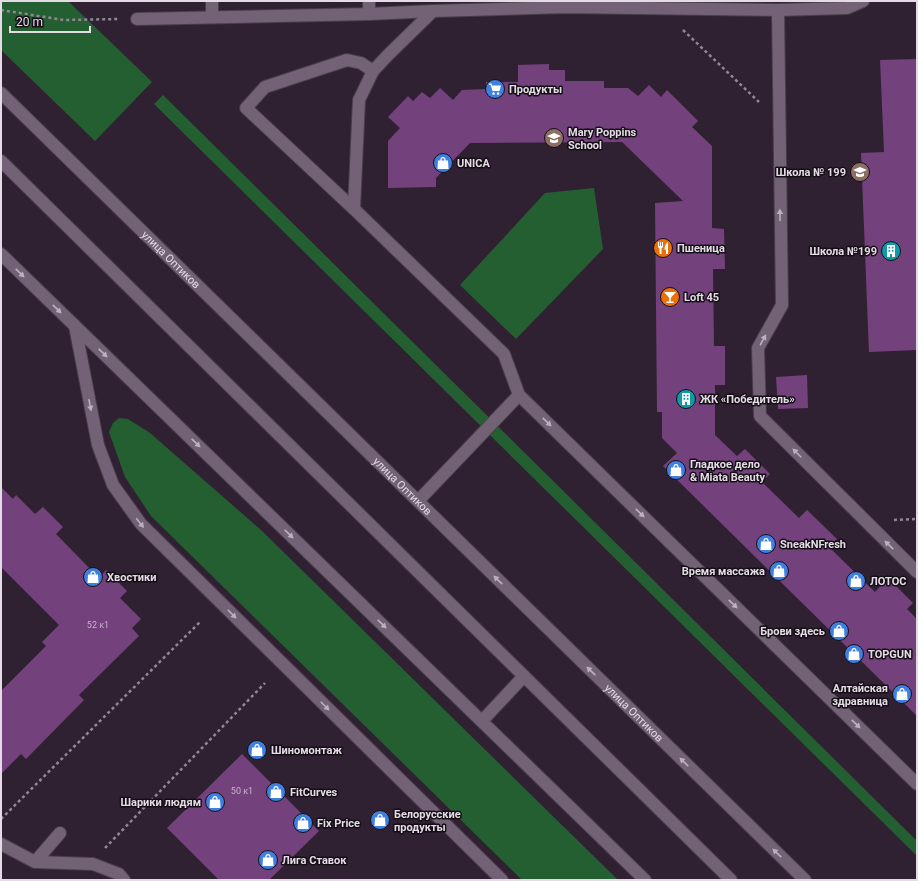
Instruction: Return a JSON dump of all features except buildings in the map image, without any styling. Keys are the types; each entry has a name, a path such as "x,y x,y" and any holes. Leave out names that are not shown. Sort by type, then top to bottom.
{"street":[{"path":"212,1 212,18"},
{"path":"369,1 369,14"},
{"path":"137,19 369,14 529,4 662,9 778,10 847,8 863,1"},
{"path":"778,10 778,120 782,305 758,348 760,416 917,572"},
{"path":"354,209 360,100 373,71 388,54 433,11"},
{"path":"373,71 361,63 347,60 265,87 246,108 354,209 504,354 519,395 917,784"},
{"name":"улица Оптиков","path":"1,93 805,880"},
{"path":"1,162 731,880"},
{"path":"1,254 645,880"},
{"path":"75,326 98,445 113,485 140,524 502,880"},
{"path":"418,501 519,395"},
{"path":"482,721 524,676"},
{"path":"35,862 60,833"},
{"path":"1,844 35,862 92,864 119,874 124,880"}],"path":[{"path":"662,9 778,120"},
{"path":"1,10 64,20 137,19"},
{"path":"1,819 201,621"},
{"path":"92,864 265,683"}],"green space":[{"path":"1,1 68,1 152,82 95,141 1,50"},
{"path":"163,95 917,841 917,856 154,104"},
{"path":"594,188 603,249 516,339 460,285 545,193"},
{"path":"119,418 128,419 150,433 261,530 618,880 522,880 151,516 125,477 109,432 113,423"}],"place":[{"name":"Продукты","path":"495,89"},
{"name":"Mary Poppins School","path":"554,138"},
{"name":"UNICA","path":"443,163"},
{"name":"Школа № 199","path":"860,172"},
{"name":"Пшеница","path":"663,248"},
{"name":"Школа №199","path":"891,251"},
{"name":"Loft 45","path":"670,297"},
{"name":"ЖК «Победитель»","path":"686,399"},
{"name":"Гладкое дело & Miata Beauty","path":"676,470"},
{"name":"SneakNFresh","path":"766,544"},
{"name":"Время массажа","path":"779,571"},
{"name":"Хвостики","path":"93,577"},
{"name":"ЛОТОС","path":"856,581"},
{"name":"Брови здесь","path":"839,631"},
{"name":"TOPGUN","path":"854,654"},
{"name":"Алтайская здравница","path":"902,694"},
{"name":"Шиномонтаж","path":"257,750"},
{"name":"FitCurves","path":"276,792"},
{"name":"Шарики людям","path":"215,802"},
{"name":"Белорусские продукты","path":"380,820"},
{"name":"Fix Price","path":"303,823"},
{"name":"Лига Ставок","path":"268,860"}]}
